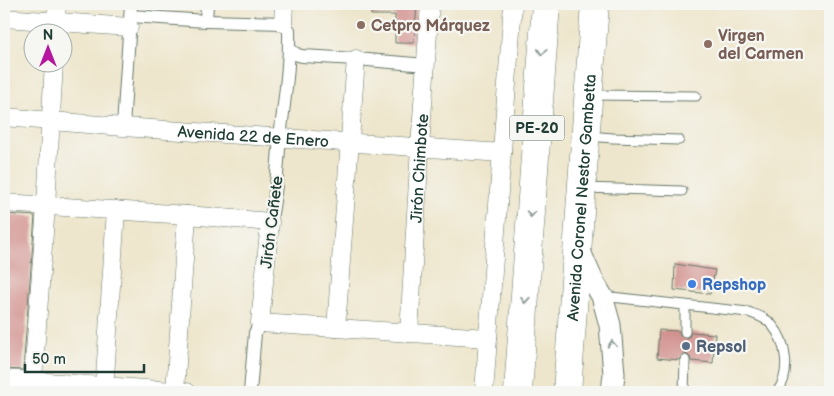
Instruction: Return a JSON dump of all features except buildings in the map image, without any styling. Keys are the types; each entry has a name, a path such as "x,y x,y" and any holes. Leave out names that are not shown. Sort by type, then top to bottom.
{"highway":[{"name":"PE-20","path":"518,392 546,4"},
{"name":"Avenida Coronel Nestor Gambetta","path":"567,392 595,4"}],"street":[{"path":"56,22 57,4"},
{"path":"206,21 208,4"},
{"path":"72,25 131,16 206,21 283,23 284,4"},
{"name":"Jirón Chimbote","path":"409,333 430,4"},
{"path":"484,392 513,4"},
{"path":"124,127 131,16"},
{"path":"4,18 27,22"},
{"name":"Jirón Cañete","path":"250,392 255,333 260,323 270,222 274,207 290,50 289,30 283,23"},
{"path":"290,50 302,56 426,65"},
{"path":"336,328 356,59"},
{"path":"32,387 46,206 53,72"},
{"name":"Avenida 22 de Enero","path":"4,117 502,153"},
{"path":"4,203 270,222"},
{"path":"104,389 116,210"},
{"path":"4,379 32,387 179,392 187,215"},
{"path":"578,246 592,279 602,296 610,325 614,374 612,392"},
{"path":"260,323 488,338"}],"lane":[{"path":"588,95 696,96"},
{"path":"585,136 679,140"},
{"path":"582,188 682,191"},
{"path":"602,296 748,312 760,316 772,324 783,346 786,374 783,385 778,392"},
{"path":"685,305 685,332"},
{"path":"684,392 685,360"}],"place":[{"name":"Cetpro Márquez","path":"361,25"},
{"name":"Virgen del Carmen","path":"708,44"},
{"name":"Repshop","path":"692,284"},
{"name":"Repsol","path":"686,346"}]}
